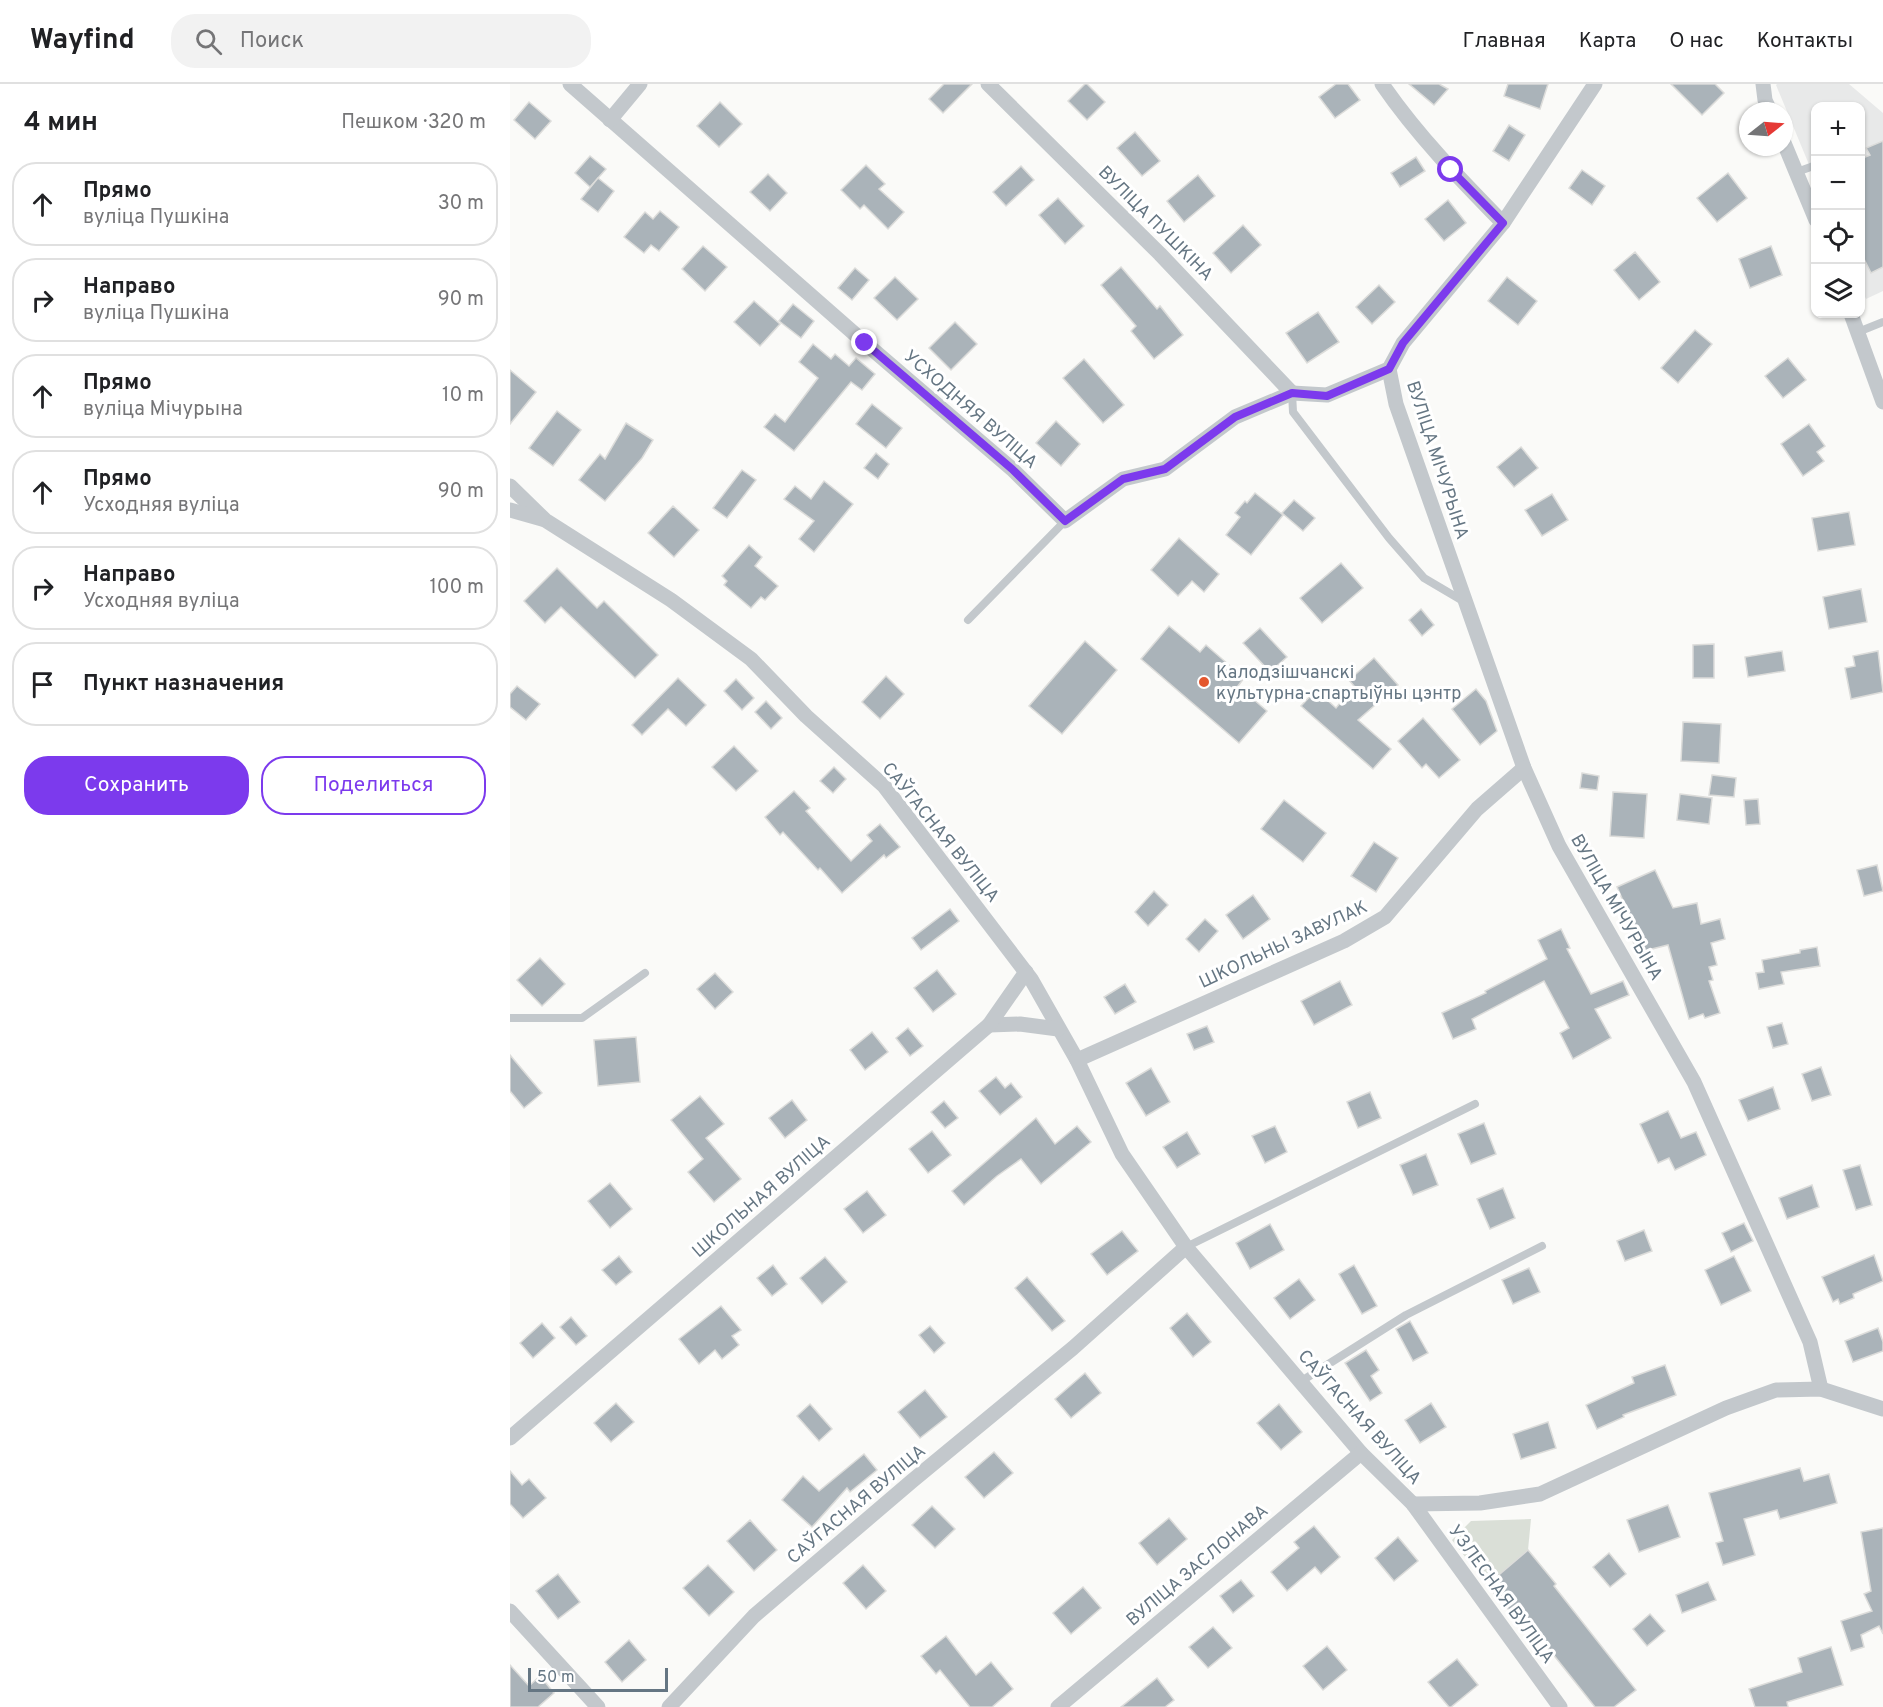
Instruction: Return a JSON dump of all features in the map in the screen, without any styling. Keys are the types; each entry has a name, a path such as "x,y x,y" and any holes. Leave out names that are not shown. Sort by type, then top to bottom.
{"street":[{"name":"УСХОДНЯЯ ВУЛІЦА","path":"570,84 1012,469 1065,521"},
{"path":"610,120 640,84"},
{"name":"ВУЛІЦА ПУШКІНА","path":"988,84 1160,254 1292,393"},
{"path":"1382,84 1401,112 1451,170 1503,223"},
{"path":"1065,521 1123,479 1165,469 1235,417 1292,393 1327,396 1389,369 1403,343 1503,223 1595,84"},
{"path":"1763,84 1766,102"},
{"path":"1790,156 1811,210"},
{"path":"1853,318 1883,402"},
{"name":"ВУЛІЦА МІЧУРЫНА","path":"1389,369 1396,404 1524,768 1559,846 1694,1082 1810,1342 1821,1389"},
{"name":"САЎГАСНАЯ ВУЛІЦА","path":"510,486 545,520 671,600 751,659 806,716 884,786 1026,972 1077,1060 1122,1154 1186,1247 1361,1453 1413,1504 1480,1503 1540,1494 1726,1408 1776,1390 1821,1389"},
{"path":"510,510 545,520"},
{"name":"ШКОЛЬНЫ ЗАВУЛАК","path":"1077,1060 1344,941 1385,917 1477,809 1524,768"},
{"name":"ШКОЛЬНАЯ ВУЛІЦА","path":"510,1438 989,1025 1026,972"},
{"path":"989,1025 1020,1024 1058,1029"},
{"name":"САЎГАСНАЯ ВУЛІЦА","path":"669,1707 754,1616 1073,1348 1186,1247"},
{"path":"1821,1389 1883,1409"},
{"name":"ВУЛІЦА ЗАСЛОНАВА","path":"1058,1707 1361,1453"},
{"name":"УЗЛЕСНАЯ ВУЛІЦА","path":"1413,1504 1560,1707"},
{"path":"510,1611 598,1707"}],"lane":[{"path":"1797,172 1811,167"},
{"path":"1858,332 1883,322"},
{"path":"1292,393 1293,412 1389,538 1424,578 1464,602"},
{"path":"968,620 1065,521"},
{"path":"510,1017 582,1018 645,973"},
{"path":"1186,1247 1475,1104"},
{"path":"1300,1382 1406,1315 1542,1246"}],"shaded area":[{"path":"1849,84 1883,113 1883,291 1866,299 1865,102 1811,102 1811,169 1793,126 1793,102 1783,102 1776,85"},
{"path":"1531,1519 1528,1550 1487,1585 1452,1540 1471,1521"}],"building":[{"path":"944,84 972,84 943,113 929,99"},
{"path":"1085,84 1105,102 1087,120 1068,101"},
{"path":"1336,84 1348,84 1360,100 1335,118 1319,97"},
{"path":"1409,84 1439,84 1448,89 1434,105"},
{"path":"1508,84 1548,84 1540,109 1504,96"},
{"path":"1671,84 1715,84 1724,93 1702,115"},
{"path":"529,102 551,121 535,139 514,120"},
{"path":"720,102 742,124 719,147 697,126"},
{"path":"1509,125 1525,135 1509,161 1493,151"},
{"path":"1135,132 1160,161 1142,176 1117,148"},
{"path":"1883,141 1883,267 1871,273 1865,261 1865,157 1870,155 1866,148"},
{"path":"590,156 606,169 590,187 575,173"},
{"path":"1416,157 1425,171 1400,187 1391,173"},
{"path":"866,165 885,184 879,189 904,212 888,229 864,205 860,209 841,190"},
{"path":"1021,166 1034,180 1006,206 993,192"},
{"path":"1582,170 1605,186 1592,205 1569,188"},
{"path":"1728,173 1747,198 1717,222 1697,198"},
{"path":"768,174 787,193 770,211 750,192"},
{"path":"1198,175 1215,196 1184,222 1167,201"},
{"path":"598,178 614,191 598,212 581,199"},
{"path":"1058,198 1084,226 1065,244 1039,215"},
{"path":"1448,200 1466,223 1444,241 1425,219"},
{"path":"660,211 679,227 659,251 651,245 644,253 624,237 645,212 653,219"},
{"path":"1243,225 1261,245 1231,273 1213,253"},
{"path":"703,246 727,267 705,291 682,269"},
{"path":"1771,246 1782,275 1750,288 1739,259"},
{"path":"1635,252 1660,282 1639,300 1614,270"},
{"path":"1121,267 1157,309 1160,306 1183,335 1154,359 1131,331 1136,326 1101,285"},
{"path":"855,268 869,280 852,300 838,288"},
{"path":"895,277 918,299 897,320 874,298"},
{"path":"1507,277 1537,301 1518,325 1488,301"},
{"path":"1379,285 1395,302 1372,324 1356,307"},
{"path":"754,301 780,324 760,346 734,322"},
{"path":"793,304 814,321 801,338 779,321"},
{"path":"1318,312 1339,342 1307,363 1286,333"},
{"path":"955,322 977,344 951,370 929,348"},
{"path":"1695,330 1712,344 1678,383 1661,368"},
{"path":"813,344 831,359 835,354 849,366 856,358 875,374 862,390 851,382 794,451 764,427 775,414 785,422 818,378 799,362"},
{"path":"1788,358 1806,380 1783,398 1765,376"},
{"path":"1084,359 1124,405 1103,423 1063,378"},
{"path":"510,370 536,392 510,424"},
{"path":"872,404 902,428 886,448 856,424"},
{"path":"557,411 581,430 553,466 529,448"},
{"path":"1056,421 1080,444 1061,466 1036,443"},
{"path":"626,423 653,440 642,458 605,501 579,480 600,454 605,459"},
{"path":"1809,424 1825,446 1817,452 1824,461 1803,476 1781,444"},
{"path":"1521,447 1538,468 1514,487 1497,467"},
{"path":"876,453 889,464 878,479 864,468"},
{"path":"742,470 756,480 727,518 713,508"},
{"path":"824,481 853,504 814,552 799,539 814,521 784,499 795,486 811,499"},
{"path":"1255,493 1283,515 1251,555 1226,535 1240,517 1235,513"},
{"path":"1552,494 1568,520 1542,536 1525,510"},
{"path":"1294,500 1315,518 1303,531 1282,513"},
{"path":"673,506 699,530 674,557 648,533"},
{"path":"1849,512 1855,545 1818,551 1812,518"},
{"path":"1179,538 1219,574 1204,592 1192,581 1178,596 1151,570"},
{"path":"749,545 762,557 755,566 778,586 765,600 761,597 751,608 724,585 727,581 722,576"},
{"path":"1341,563 1363,588 1322,623 1300,598"},
{"path":"557,568 597,608 604,601 658,655 635,678 561,607 545,623 524,601"},
{"path":"1861,589 1867,622 1829,629 1823,597"},
{"path":"1421,609 1434,625 1422,636 1409,620"},
{"name":"Калодзішчанскі культурна-спартыўны цэнтр","path":"1169,626 1200,652 1206,645 1244,678 1238,686 1267,711 1239,743 1141,659"},
{"path":"1260,628 1287,657 1270,672 1243,643"},
{"path":"1085,641 1117,670 1062,734 1029,706"},
{"path":"1714,644 1714,678 1693,678 1693,645"},
{"path":"1782,651 1785,671 1748,677 1745,657"},
{"path":"1878,651 1883,692 1851,699 1845,668 1855,666 1853,656"},
{"path":"1374,658 1398,685 1358,720 1391,749 1373,769 1301,706 1316,690 1336,708 1354,686 1349,680"},
{"path":"886,676 904,694 880,719 862,702"},
{"path":"678,678 706,705 686,726 668,709 642,735 632,725"},
{"path":"736,679 754,698 742,710 724,691"},
{"path":"517,686 540,704 526,720 510,707 510,694"},
{"path":"1476,689 1486,701 1497,731 1480,745 1452,709"},
{"path":"766,701 782,718 771,729 755,712"},
{"path":"1423,718 1460,760 1439,778 1426,764 1422,768 1398,741"},
{"path":"1683,722 1721,724 1719,763 1681,761"},
{"path":"734,746 758,771 736,791 712,767"},
{"path":"834,767 846,779 833,793 820,781"},
{"path":"1582,773 1599,776 1597,790 1580,788"},
{"path":"1712,775 1736,778 1734,797 1709,795"},
{"path":"794,791 810,808 806,811 851,861 872,841 867,835 880,824 900,847 886,858 884,855 842,893 820,868 818,870 783,832 780,835 765,817"},
{"path":"1613,792 1647,794 1644,838 1610,836"},
{"path":"1680,794 1712,798 1709,824 1677,820"},
{"path":"1758,799 1760,824 1746,825 1744,800"},
{"path":"1284,800 1326,833 1303,862 1261,829"},
{"path":"1374,842 1398,858 1376,892 1351,876"},
{"path":"1877,865 1883,891 1864,896 1857,870"},
{"path":"1655,870 1673,908 1697,903 1701,924 1720,919 1725,939 1711,943 1717,965 1709,967 1713,980 1709,981 1720,1013 1705,1018 1703,1014 1689,1019 1668,945 1636,953 1632,936 1638,935 1617,887"},
{"path":"1154,891 1168,905 1148,926 1135,912"},
{"path":"1253,895 1270,919 1243,939 1226,915"},
{"path":"950,909 959,921 921,950 912,938"},
{"path":"1205,919 1218,931 1199,952 1186,939"},
{"path":"1561,929 1570,948 1567,949 1591,994 1623,981 1629,995 1595,1009 1611,1038 1573,1059 1560,1033 1569,1028 1544,981 1472,1019 1476,1029 1453,1039 1442,1013 1486,993 1485,991 1547,959 1538,940"},
{"path":"1817,947 1820,966 1781,972 1784,984 1759,989 1756,973 1764,972 1762,960 1800,953 1800,950"},
{"path":"540,958 565,984 542,1006 517,980"},
{"path":"937,970 956,994 933,1012 914,988"},
{"path":"715,973 733,992 715,1009 697,989"},
{"path":"1340,981 1352,1005 1314,1025 1301,1001"},
{"path":"1125,984 1136,1002 1115,1014 1104,997"},
{"path":"1782,1023 1788,1044 1773,1048 1767,1027"},
{"path":"1207,1026 1214,1042 1194,1050 1187,1034"},
{"path":"908,1028 923,1046 910,1056 896,1038"},
{"path":"872,1032 888,1052 865,1070 850,1050"},
{"path":"636,1037 640,1082 598,1086 594,1040"},
{"path":"510,1055 542,1093 524,1108 510,1091"},
{"path":"1821,1067 1831,1095 1812,1101 1802,1074"},
{"path":"1151,1068 1170,1102 1146,1116 1126,1083"},
{"path":"996,1077 1005,1088 1011,1083 1022,1097 1000,1115 979,1091"},
{"path":"1773,1087 1780,1109 1748,1121 1739,1100"},
{"path":"1370,1092 1381,1118 1358,1128 1347,1102"},
{"path":"700,1096 724,1124 706,1138 741,1179 714,1202 688,1172 703,1159 671,1120"},
{"path":"792,1100 807,1120 785,1138 769,1118"},
{"path":"944,1101 958,1118 945,1128 931,1112"},
{"path":"1668,1111 1681,1138 1696,1132 1706,1155 1675,1170 1669,1158 1658,1163 1640,1124"},
{"path":"1036,1118 1055,1144 1077,1126 1091,1142 1041,1184 1021,1159 997,1176 964,1205 952,1191"},
{"path":"1484,1123 1496,1154 1471,1164 1458,1134"},
{"path":"1275,1126 1287,1152 1265,1163 1252,1136"},
{"path":"932,1131 951,1155 928,1173 909,1149"},
{"path":"1187,1132 1200,1154 1177,1168 1163,1147"},
{"path":"1426,1154 1438,1185 1413,1195 1400,1165"},
{"path":"1860,1165 1872,1205 1856,1210 1843,1170"},
{"path":"610,1183 632,1209 610,1228 588,1201"},
{"path":"1812,1185 1819,1207 1787,1219 1779,1198"},
{"path":"1503,1188 1515,1218 1490,1229 1477,1199"},
{"path":"867,1191 886,1215 863,1233 844,1209"},
{"path":"1744,1223 1753,1241 1731,1252 1722,1233"},
{"path":"1270,1224 1284,1250 1250,1269 1236,1243"},
{"path":"1644,1230 1652,1251 1625,1261 1617,1241"},
{"path":"1122,1231 1138,1251 1107,1275 1091,1254"},
{"path":"1874,1255 1883,1281 1853,1294 1854,1298 1840,1304 1838,1299 1833,1302 1822,1277"},
{"path":"619,1256 632,1272 616,1285 602,1270"},
{"path":"1734,1256 1751,1291 1721,1305 1705,1270"},
{"path":"825,1257 847,1282 822,1304 800,1278"},
{"path":"773,1265 787,1284 772,1296 757,1278"},
{"path":"1354,1265 1377,1306 1362,1314 1339,1274"},
{"path":"1529,1268 1540,1292 1513,1304 1502,1280"},
{"path":"1027,1277 1065,1321 1052,1331 1015,1288"},
{"path":"1299,1279 1315,1300 1290,1319 1274,1298"},
{"path":"721,1306 741,1330 732,1336 739,1345 722,1359 715,1350 699,1364 679,1339"},
{"path":"1187,1313 1211,1342 1193,1357 1170,1328"},
{"path":"571,1317 587,1336 576,1345 560,1327"},
{"path":"1410,1321 1428,1353 1413,1361 1396,1329"},
{"path":"542,1323 555,1338 533,1358 520,1343"},
{"path":"930,1326 945,1343 934,1353 919,1335"},
{"path":"1878,1328 1883,1342 1883,1351 1853,1362 1845,1341"},
{"path":"1366,1350 1379,1370 1371,1376 1382,1393 1370,1401 1345,1363"},
{"path":"1665,1365 1676,1395 1623,1415 1624,1417 1597,1429 1586,1405 1634,1383 1632,1377"},
{"path":"1085,1373 1101,1393 1071,1418 1055,1399"},
{"path":"925,1390 947,1417 920,1438 898,1412"},
{"path":"616,1403 634,1422 611,1442 594,1423"},
{"path":"1431,1403 1446,1427 1420,1443 1405,1420"},
{"path":"810,1404 832,1429 819,1441 797,1416"},
{"path":"1279,1404 1302,1432 1281,1450 1257,1423"},
{"path":"1548,1422 1556,1448 1521,1459 1513,1434"},
{"path":"994,1452 1013,1473 984,1498 965,1477"},
{"path":"864,1454 877,1470 850,1492 847,1488 812,1527 782,1500 803,1476 819,1491"},
{"path":"1800,1468 1804,1481 1829,1474 1837,1503 1780,1519 1777,1510 1744,1519 1755,1555 1723,1565 1716,1543 1723,1541 1709,1493"},
{"path":"510,1471 522,1485 529,1479 546,1498 523,1518 510,1504"},
{"path":"1668,1505 1680,1537 1639,1552 1627,1520"},
{"path":"932,1506 955,1529 935,1548 912,1525"},
{"path":"1169,1518 1187,1539 1157,1565 1139,1543"},
{"path":"750,1520 777,1550 754,1571 727,1541"},
{"path":"1314,1526 1340,1557 1321,1574 1315,1567 1287,1591 1271,1572 1299,1548 1294,1542"},
{"path":"1883,1528 1883,1634 1879,1626 1861,1635 1864,1647 1851,1651 1841,1621 1872,1611 1864,1594 1871,1591 1861,1532"},
{"path":"1398,1537 1418,1561 1394,1581 1375,1558"},
{"path":"1528,1550 1636,1690 1614,1707 1595,1707 1521,1614 1516,1618 1487,1585"},
{"path":"1609,1553 1626,1574 1610,1587 1593,1567"},
{"path":"708,1565 734,1592 709,1616 683,1588"},
{"path":"863,1565 886,1591 866,1609 843,1583"},
{"path":"558,1574 580,1602 558,1619 536,1591"},
{"path":"1241,1580 1254,1596 1233,1613 1220,1596"},
{"path":"1708,1582 1716,1600 1682,1613 1676,1595"},
{"path":"1083,1587 1101,1608 1071,1634 1053,1613"},
{"path":"1650,1614 1665,1631 1647,1646 1633,1629"},
{"path":"1213,1627 1232,1648 1208,1668 1189,1647"},
{"path":"946,1636 976,1675 991,1662 1013,1689 992,1707 970,1707 940,1670 936,1674 921,1656"},
{"path":"629,1640 646,1660 622,1682 605,1662"},
{"path":"1327,1646 1347,1670 1323,1690 1303,1666"},
{"path":"1831,1647 1843,1685 1787,1702 1788,1707 1755,1707 1749,1689 1802,1672 1798,1658"},
{"path":"1457,1659 1478,1685 1449,1707 1428,1682"},
{"path":"510,1665 529,1686 540,1676 554,1693 538,1707 510,1707"},
{"path":"1157,1678 1174,1700 1165,1707 1121,1707"}],"place":[{"name":"Калодзішчанскі культурна-спартыўны цэнтр","path":"1204,682"}],"route":[{"path":"865,343 1012,469 1065,521 1123,479 1165,469 1235,417 1292,393 1327,396 1389,369 1403,343 1503,223 1451,170"}]}
